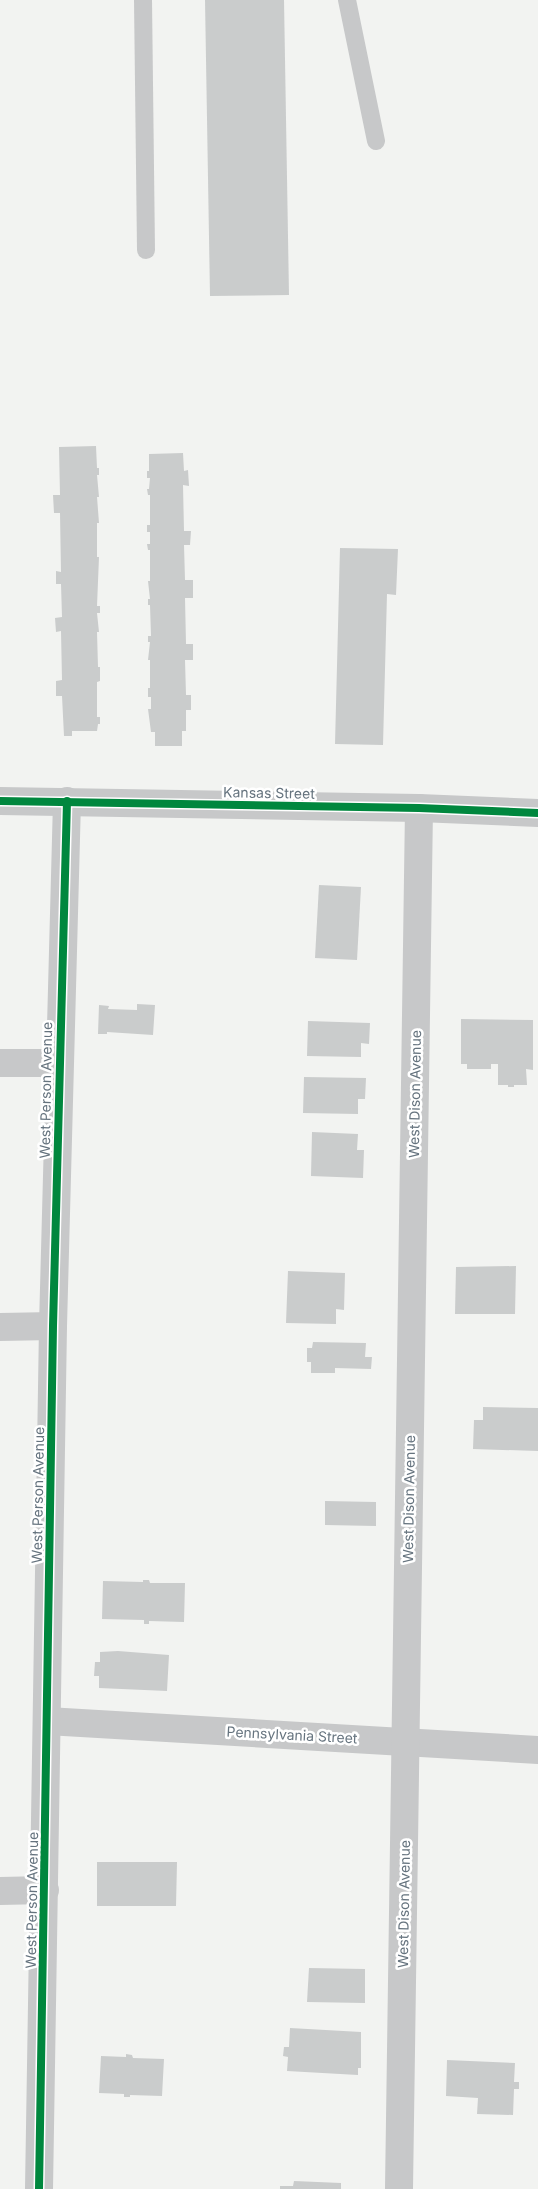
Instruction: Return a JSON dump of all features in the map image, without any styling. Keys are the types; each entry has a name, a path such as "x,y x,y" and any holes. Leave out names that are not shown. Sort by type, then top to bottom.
{"street":[{"name":"Kansas Street","path":"0,801 419,808 538,813"},
{"name":"West Person Avenue","path":"39,2189 53,1326 67,801"},
{"name":"West Dison Avenue","path":"399,2189 419,808"},
{"path":"0,1063 59,1063"},
{"path":"0,1327 53,1326"},
{"name":"Pennsylvania Street","path":"47,1721 538,1750"},
{"path":"0,1890 44,1890"}],"lane":[{"path":"143,0 146,250"},
{"path":"347,0 376,141"}],"building":[{"path":"205,0 284,0 289,295 210,296"},
{"path":"96,446 97,468 99,468 99,475 97,475 99,523 97,523 97,557 99,557 97,606 100,606 100,613 97,613 100,681 97,682 97,717 100,717 100,724 98,724 97,731 72,731 72,736 64,736 62,696 56,696 56,681 62,680 61,631 56,632 55,618 62,617 61,584 56,584 56,571 61,572 60,513 54,513 53,495 60,495 59,447"},
{"path":"183,453 184,471 188,470 189,486 183,485 184,531 191,531 190,545 184,545 185,580 193,580 193,598 185,598 186,644 193,644 193,660 185,660 186,695 191,695 191,710 186,710 186,731 182,731 182,746 155,746 155,732 151,732 148,709 151,709 151,697 148,697 148,688 150,688 150,660 148,660 150,642 148,642 148,636 151,636 150,605 148,605 148,599 150,599 148,581 150,581 150,550 148,550 147,544 150,544 150,532 147,532 147,525 150,525 150,495 148,495 147,489 149,489 150,478 147,478 147,471 149,471 149,454"},
{"path":"340,548 398,549 396,595 387,594 383,745 335,744"},
{"path":"319,885 361,887 357,960 315,958"},
{"path":"137,1004 155,1005 153,1035 107,1032 107,1034 98,1034 99,1005 109,1006 108,1009 137,1010"},
{"path":"461,1019 533,1020 533,1070 526,1069 527,1085 508,1087 508,1085 498,1085 498,1064 491,1064 491,1069 467,1069 467,1064 461,1064"},
{"path":"308,1021 370,1023 369,1044 361,1043 361,1057 307,1056"},
{"path":"304,1077 366,1078 365,1099 358,1099 358,1114 303,1113"},
{"path":"312,1132 358,1134 357,1150 364,1150 363,1178 311,1176"},
{"path":"516,1266 515,1314 455,1314 456,1267"},
{"path":"288,1271 345,1273 344,1310 336,1309 336,1324 286,1323"},
{"path":"313,1342 366,1343 365,1357 372,1357 371,1369 335,1368 335,1373 311,1373 311,1362 307,1362 307,1348 312,1348"},
{"path":"483,1407 538,1408 538,1451 473,1449 474,1420 483,1420"},
{"path":"325,1501 376,1502 376,1526 325,1525"},
{"path":"143,1580 149,1580 150,1583 185,1583 184,1622 149,1621 149,1624 144,1624 144,1620 102,1619 103,1581 143,1582"},
{"path":"118,1651 169,1655 167,1691 99,1688 99,1676 94,1676 95,1662 100,1662 100,1652"},
{"path":"97,1862 177,1862 176,1906 97,1906"},
{"path":"309,1968 365,1969 365,2003 307,2002"},
{"path":"290,2028 361,2032 361,2068 358,2068 358,2075 287,2071 288,2057 283,2056 284,2047 289,2047"},
{"path":"126,2054 132,2055 133,2058 164,2059 162,2096 130,2095 130,2097 124,2097 124,2094 99,2093 101,2056 126,2057"},
{"path":"447,2060 515,2063 514,2082 519,2082 519,2089 514,2089 513,2115 477,2114 478,2098 446,2096"},
{"path":"294,2181 341,2183 341,2189 280,2189 280,2186 293,2186"}],"cycle path":[{"path":"0,801 419,808 538,813"},
{"path":"39,2189 53,1326 67,801"}]}
